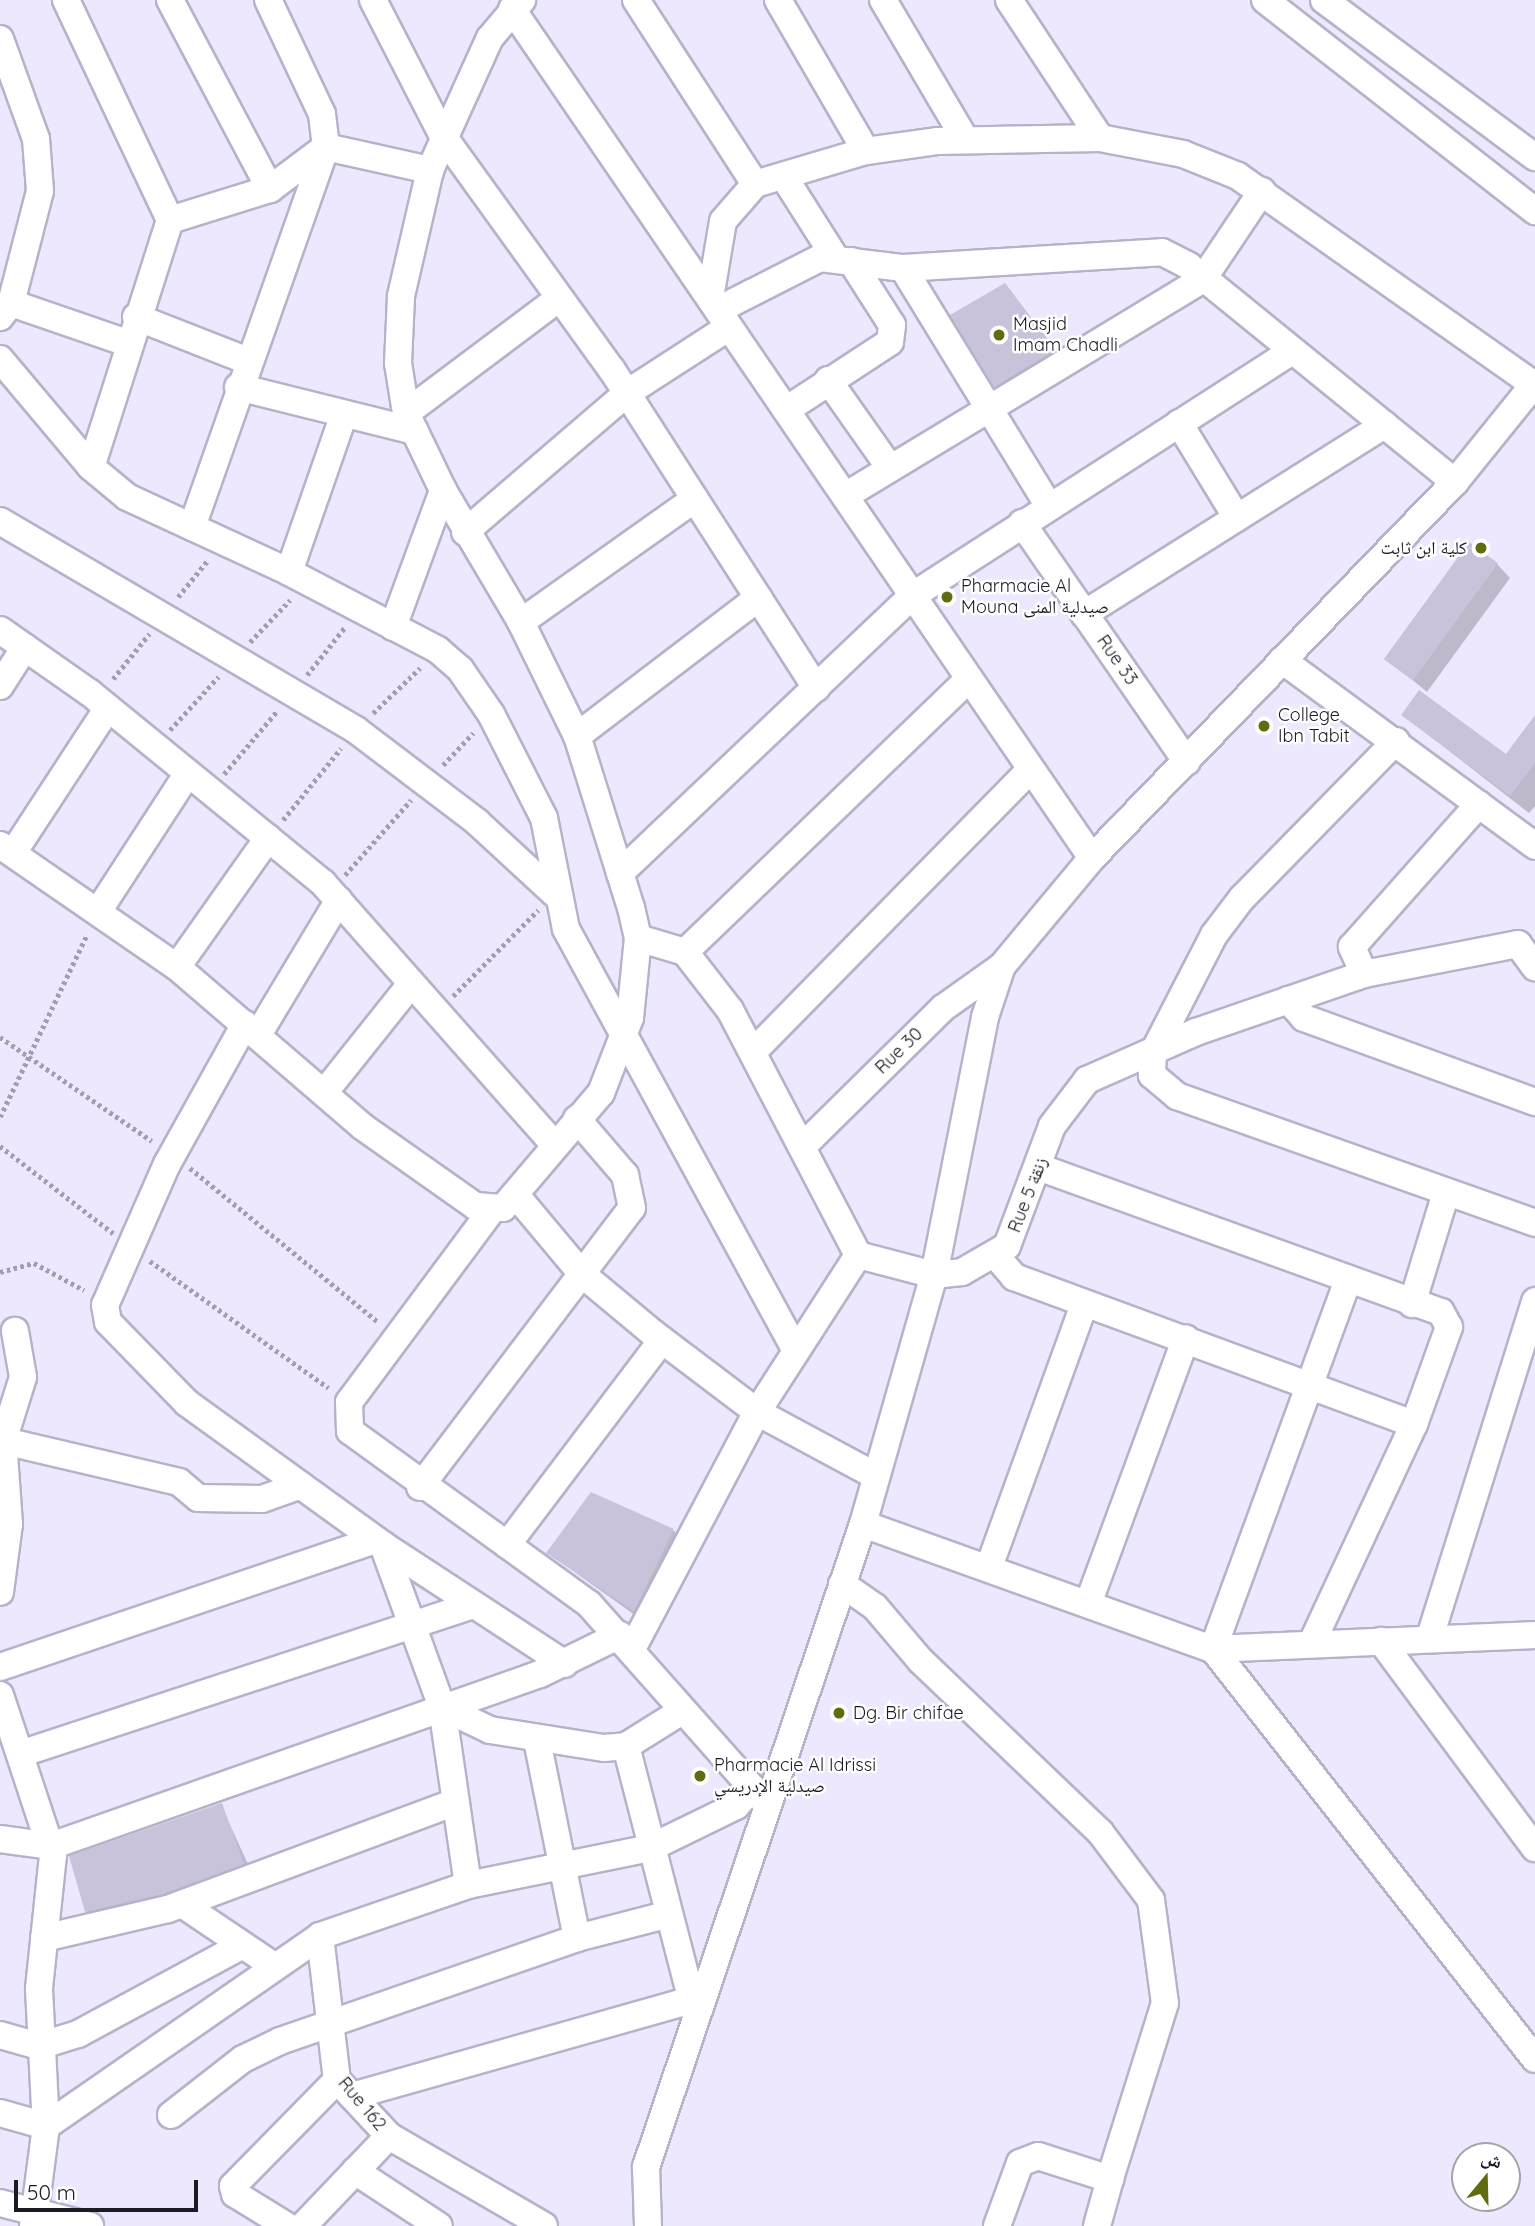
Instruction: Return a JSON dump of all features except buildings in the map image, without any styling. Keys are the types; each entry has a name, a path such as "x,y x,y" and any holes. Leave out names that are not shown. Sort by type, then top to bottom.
{"street":[{"path":"66,0 170,220 127,343 90,467"},
{"path":"170,0 270,189"},
{"path":"192,527 247,360 326,147 321,114 268,0"},
{"path":"373,0 443,136 627,393 816,688"},
{"path":"636,0 755,184"},
{"path":"778,0 866,151"},
{"path":"883,0 965,139"},
{"path":"1009,0 1100,138"},
{"path":"1265,0 1535,211"},
{"path":"1324,0 1535,157"},
{"path":"758,1796 681,1711 626,1642 589,1604 421,1487 353,1435 345,1419 349,1402 401,1340 491,1211 516,1194 553,1143 601,1093 624,1039 638,938 621,873 578,736 521,622 465,532 443,490 411,422 398,363 401,296 430,170 443,136 491,38 517,5 719,312 1092,858"},
{"path":"0,39 8,88 36,138 40,191 6,310 127,343"},
{"path":"648,2226 646,2167 693,2009 758,1796 863,1524 934,1275 985,1017 1002,966 1092,858 1455,482 1535,384 1262,191 1184,154 1100,138 965,139 866,151 755,184 723,221 719,312"},
{"path":"170,220 270,189 326,147 430,170"},
{"path":"784,177 892,335 786,410"},
{"path":"845,496 985,407 1202,279 1262,191"},
{"path":"465,532 719,312 806,262 843,260 902,268 1143,251 1174,256 1455,482"},
{"path":"902,268 985,407 1049,506"},
{"path":"238,387 342,417 411,422 559,298"},
{"path":"136,317 247,360"},
{"path":"621,873 912,596 1291,352"},
{"path":"0,359 90,467 127,497 289,572 447,657 491,714 544,818 554,893 624,1039 796,1350"},
{"path":"828,380 890,468"},
{"path":"289,572 342,417"},
{"path":"1179,423 1237,518"},
{"path":"1084,614 1384,425"},
{"path":"393,628 443,490"},
{"path":"521,622 695,499"},
{"path":"0,521 356,730 477,822 554,893"},
{"name":"Rue 33","path":"1022,523 1187,762"},
{"path":"578,736 758,598"},
{"path":"0,629 108,708 268,838 339,900 435,1014 553,1143"},
{"path":"0,686 24,647"},
{"path":"1282,660 1535,845"},
{"path":"685,952 969,679"},
{"path":"108,708 6,849 99,910 177,967 324,1093 475,1206 491,1211"},
{"path":"1396,741 1242,898 1214,935 1153,1053 1152,1075 1177,1096 1535,1223"},
{"path":"754,1051 1030,770"},
{"path":"99,910 188,773"},
{"path":"1364,974 1352,947 1479,804"},
{"path":"177,967 268,838"},
{"path":"339,900 252,1029 172,1155 105,1316 167,1388 379,1543 471,1606 565,1664"},
{"name":"Rue 5 زنقة","path":"858,1255 934,1275 962,1272 996,1256 1021,1221 1041,1168 1052,1126 1080,1085 1153,1053 1287,1000 1364,974 1526,936 1535,967"},
{"path":"0,1839 51,1846 626,1642 757,1412 858,1255 754,1051 685,952 638,938"},
{"name":"Rue 30","path":"803,1146 943,1008 1002,966"},
{"path":"324,1093 411,984"},
{"path":"1287,1000 1304,1018 1535,1102"},
{"path":"421,1487 634,1201 625,1175 577,1119"},
{"path":"1041,1168 1412,1304 1441,1312 1449,1327 1414,1424 1312,1643"},
{"path":"1412,1304 1446,1193"},
{"path":"516,1194 582,1274 662,1340 757,1412 876,1476"},
{"path":"996,1256 1014,1277 1414,1424"},
{"path":"1213,1649 1348,1280"},
{"path":"989,1567 1084,1304"},
{"path":"1430,1637 1532,1318"},
{"path":"0,1592 9,1524 1,1440 23,1377 15,1331"},
{"path":"1088,1604 1186,1338"},
{"path":"507,1545 662,1340"},
{"path":"1,1440 178,1482 198,1498 262,1499 301,1485"},
{"path":"863,1524 1213,1649 1430,1637 1535,1635"},
{"path":"379,1543 414,1625 442,1707 468,1885"},
{"path":"0,1667 379,1543"},
{"path":"842,1584 875,1607 921,1661 1100,1832 1151,1900 1165,2003 1097,2226"},
{"path":"11,1743 471,1606"},
{"path":"1381,1641 1535,1848"},
{"path":"1213,1649 1535,2059"},
{"path":"0,1695 11,1743 51,1846 39,2046 46,2126 34,2219"},
{"path":"442,1707 463,1723 537,1740 626,1746 681,1711"},
{"path":"537,1740 577,1938"},
{"path":"626,1746 666,1915 693,2009"},
{"path":"46,2126 320,1936 468,1885 650,1848 758,1796"},
{"path":"44,1938 182,1904 455,1802"},
{"path":"182,1904 239,1947 274,1966"},
{"path":"171,2115 243,2059 330,2024 577,1938 666,1915"},
{"name":"Rue 162","path":"320,1936 330,2024 344,2088 389,2136 544,2226"},
{"path":"0,2035 39,2046 125,2011 239,1947"},
{"path":"287,2226 235,2194 233,2186 344,2088 693,2009"},
{"path":"0,2113 46,2126"},
{"path":"303,2226 389,2136"},
{"path":"997,2226 1028,2156 1110,2179"},
{"path":"355,2171 439,2226"},
{"path":"0,2203 34,2219 90,2226"}],"path":[{"path":"435,1014 554,893"},
{"path":"0,1117 26,1055 99,910"},
{"path":"0,1037 172,1155 401,1340"},
{"path":"0,1146 133,1248 349,1402"},
{"path":"0,1272 19,1264 53,1269 71,1278 105,1316"}],"place":[{"name":"Masjid Imam Chadli","path":"999,335"},
{"name":"كلية ابن ثابت","path":"1481,548"},
{"name":"Pharmacie Al Mouna صيدلية المنى","path":"947,597"},
{"name":"College Ibn Tabit","path":"1264,726"},
{"name":"Dg. Bir chifae","path":"839,1713"},
{"name":"Pharmacie Al Idrissi صيدلية الإدريسي","path":"700,1776"}]}
